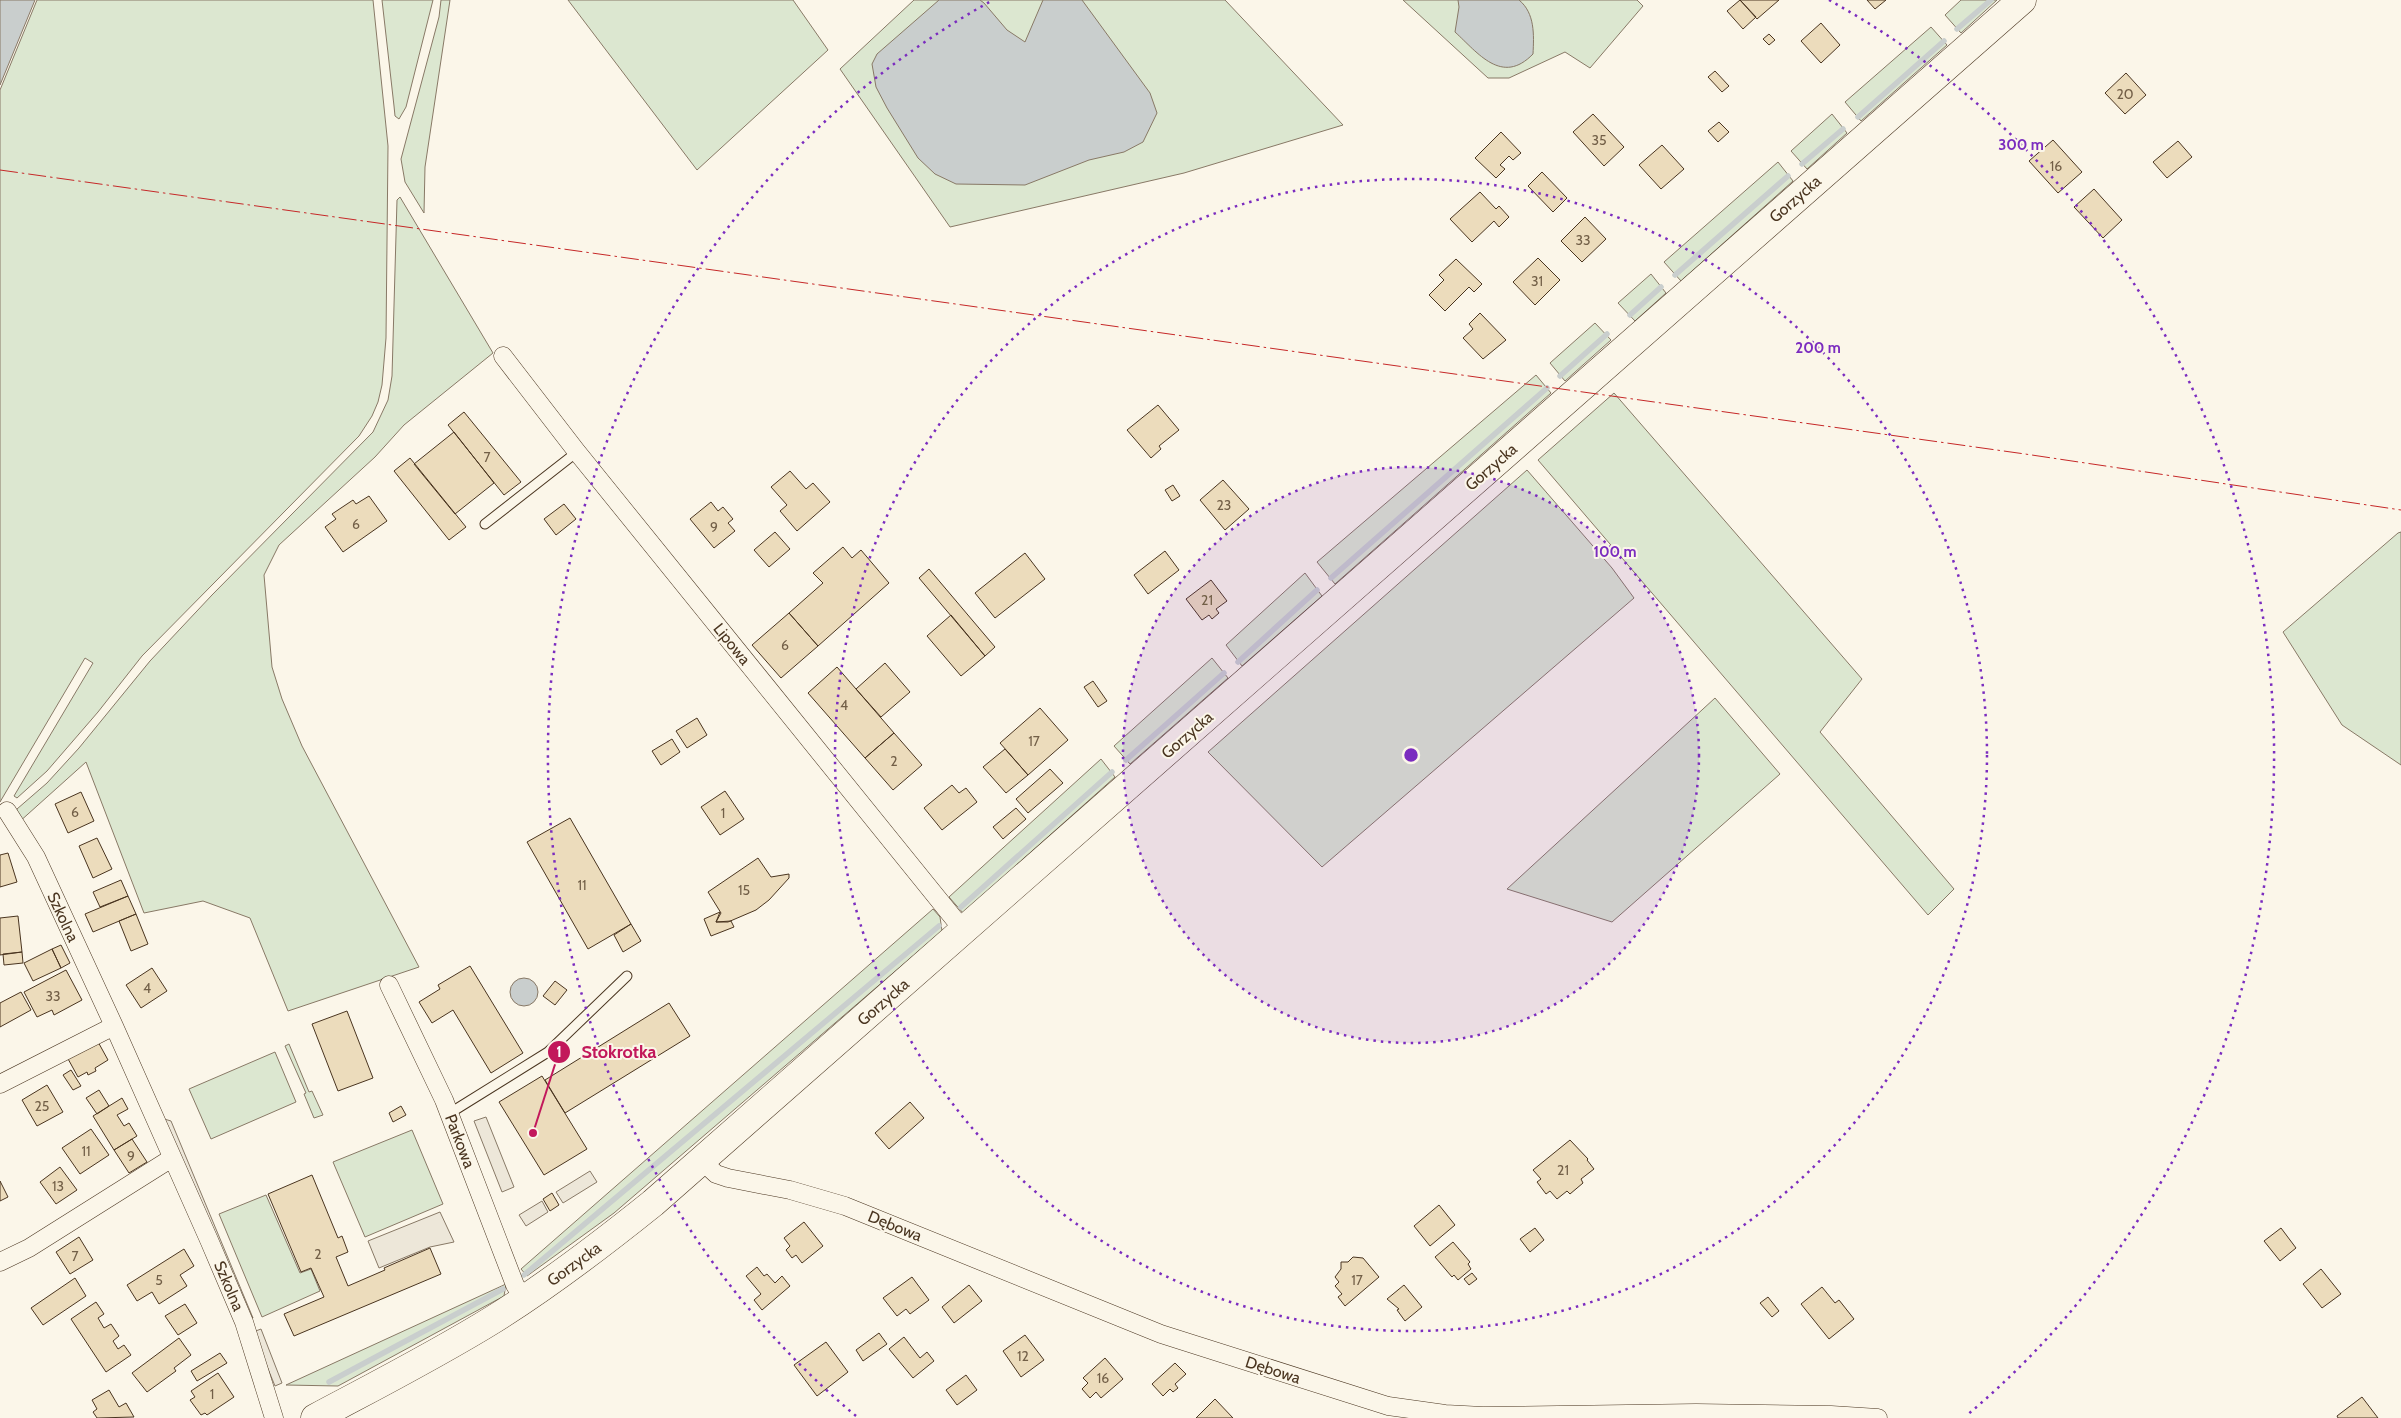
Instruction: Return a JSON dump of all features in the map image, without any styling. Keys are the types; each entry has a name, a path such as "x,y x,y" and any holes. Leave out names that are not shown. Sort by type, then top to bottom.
{"main road":[{"name":"Gorzycka","path":"315,1418 444,1349 524,1300 614,1234 702,1161 2022,0"}],"street":[{"name":"Lipowa","path":"503,356 577,452 964,931"},
{"name":"Szkolna","path":"6,811 36,857 114,1026 244,1322 274,1418"},
{"name":"Parkowa","path":"389,985 450,1113 516,1285 524,1300"},
{"path":"0,1084 114,1026"},
{"path":"0,1262 29,1248 172,1158"},
{"name":"Dębowa","path":"702,1161 716,1174 728,1178 790,1190 846,1206 1162,1334 1388,1406 1445,1414 1483,1416 1696,1413 1831,1415 1878,1418"}],"lane":[{"path":"485,524 577,452"},
{"path":"450,1113 548,1052 626,976"}],"green space":[{"path":"37,0 373,0 388,146 386,338 382,385 378,402 372,416 359,436 142,656 98,712 47,771 17,798 14,796 93,663 85,658 0,802 0,90"},
{"path":"382,0 433,0 406,107 399,119 395,116"},
{"path":"441,0 450,0 425,167 424,213 405,182 401,159 439,17"},
{"path":"568,0 793,0 828,50 697,170"},
{"path":"914,0 1225,0 1343,125 1184,173 950,227 840,69"},
{"path":"1403,0 1637,0 1643,6 1590,68 1565,52 1509,78 1488,78"},
{"path":"1961,0 1997,0 1961,33 1945,15"},
{"path":"1931,27 1947,45 1861,121 1845,102"},
{"path":"1832,114 1847,133 1807,169 1791,151"},
{"path":"1778,162 1793,181 1681,281 1664,262"},
{"path":"400,197 493,353 404,425 375,457 279,545 264,575 272,667 282,699 302,746 419,967 288,1011 250,918 203,901 144,913 86,762 18,823 15,818 17,809 47,783 79,748 150,661 212,595 373,432 388,400 392,376 397,200"},
{"path":"1651,274 1666,293 1635,321 1618,303"},
{"path":"1595,323 1611,340 1565,381 1550,363"},
{"path":"1536,375 1551,393 1335,584 1317,562"},
{"path":"1614,393 1862,679 1820,732 1954,889 1928,915 1538,460"},
{"path":"1527,470 1612,568 1634,598 1322,867 1208,752"},
{"path":"2401,532 2401,765 2342,725 2283,632"},
{"path":"1305,573 1322,596 1242,666 1226,645"},
{"path":"1212,658 1228,678 1130,764 1114,746"},
{"path":"1715,698 1780,774 1612,922 1507,889"},
{"path":"1101,759 1115,777 963,913 949,897"},
{"path":"933,909 940,917 942,931 614,1213 527,1276 521,1269"},
{"path":"289,1044 309,1092 312,1091 323,1115 314,1118 304,1094 306,1093 285,1046"},
{"path":"275,1052 296,1102 211,1139 189,1089"},
{"path":"412,1130 443,1204 365,1237 333,1162"},
{"path":"266,1195 300,1273 311,1269 320,1291 262,1317 219,1214"},
{"path":"506,1284 504,1296 338,1386 286,1385"}],"shaded area":[{"path":"0,0 35,0 0,85"},
{"path":"939,0 980,0 1007,30 1025,42 1043,0 1082,0 1150,93 1157,113 1143,142 1124,152 1089,160 1025,185 956,184 935,174 918,158 887,108 876,87 872,64 877,54"},
{"path":"1458,0 1519,0 1531,18 1533,54 1522,63 1511,67 1501,67 1482,57 1455,32 1459,7"},
{"path":"524,978 534,982 538,992 534,1002 524,1006 514,1002 510,992 514,982"},
{"path":"486,1117 514,1187 502,1192 474,1121"},
{"path":"161,1118 171,1121 253,1318 237,1300"},
{"path":"590,1171 597,1182 563,1203 556,1192"},
{"path":"542,1201 548,1212 526,1226 519,1215"},
{"path":"440,1212 454,1242 430,1247 379,1268 368,1241"},
{"path":"261,1329 282,1383 275,1386 253,1332"}],"building":[{"path":"1740,0 1756,17 1743,29 1727,11"},
{"path":"1740,0 1779,0 1757,19"},
{"path":"1867,0 1886,0 1875,9"},
{"path":"1821,23 1840,45 1821,63 1801,41"},
{"path":"1769,34 1775,40 1769,45 1763,39"},
{"path":"1715,71 1729,86 1722,92 1708,77"},
{"path":"2126,73 2146,95 2125,114 2105,93"},
{"path":"1593,114 1624,147 1604,166 1573,132"},
{"path":"1719,122 1729,132 1718,142 1708,131"},
{"path":"1501,132 1521,153 1513,160 1509,156 1500,165 1505,169 1496,178 1475,158"},
{"path":"2053,140 2082,172 2058,193 2029,161"},
{"path":"2178,141 2192,157 2167,178 2153,162"},
{"path":"1662,145 1684,169 1661,189 1639,165"},
{"path":"1542,172 1567,198 1553,212 1528,186"},
{"path":"2094,189 2122,220 2103,238 2074,207"},
{"path":"1480,192 1496,209 1499,206 1509,217 1499,227 1494,221 1472,242 1450,219"},
{"path":"1585,217 1606,239 1582,262 1561,241"},
{"path":"1538,258 1560,280 1535,305 1513,282"},
{"path":"1456,259 1482,284 1474,292 1469,287 1445,311 1429,295 1444,280 1439,275"},
{"path":"1480,313 1506,340 1483,359 1463,338 1473,329 1469,324"},
{"path":"1158,405 1179,430 1159,446 1161,449 1151,458 1127,430"},
{"path":"464,412 521,482 504,495 448,425"},
{"path":"454,432 494,483 455,514 414,464"},
{"path":"410,458 466,527 449,540 394,471"},
{"path":"790,471 806,489 813,483 830,502 797,531 780,511 787,505 771,487"},
{"path":"1223,480 1249,509 1225,530 1200,500"},
{"path":"1173,485 1180,496 1172,501 1165,490"},
{"path":"369,496 387,521 343,552 325,527 336,519 332,514 353,500 356,504"},
{"path":"711,502 718,511 723,507 733,519 728,523 735,531 714,548 690,519"},
{"path":"564,504 576,519 556,535 544,519"},
{"path":"775,532 790,549 769,567 754,550"},
{"path":"843,547 852,558 861,550 889,583 818,646 789,613 823,583 813,573"},
{"path":"1165,551 1179,570 1148,594 1134,575"},
{"path":"1025,553 1045,579 995,618 975,593"},
{"path":"929,569 995,647 985,656 919,578"},
{"path":"1211,580 1227,601 1216,609 1219,613 1212,619 1209,615 1202,620 1186,599"},
{"path":"789,613 818,646 781,678 752,645"},
{"path":"951,615 985,656 961,676 927,636"},
{"path":"885,663 910,692 881,717 856,689"},
{"path":"837,667 894,733 865,758 808,693"},
{"path":"1093,681 1107,701 1098,707 1084,687"},
{"path":"1040,708 1068,740 1028,775 1000,743"},
{"path":"697,718 707,735 687,748 676,731"},
{"path":"894,733 922,765 893,790 865,758"},
{"path":"672,739 680,752 661,765 652,751"},
{"path":"1005,749 1028,775 1006,793 983,767"},
{"path":"1050,769 1063,783 1028,813 1016,799"},
{"path":"952,785 959,793 966,788 977,802 942,830 924,808"},
{"path":"725,791 744,819 720,835 701,807"},
{"path":"81,792 94,821 68,833 55,804"},
{"path":"1016,808 1026,819 1003,839 993,827"},
{"path":"570,818 631,924 588,949 527,842"},
{"path":"97,838 112,869 93,878 79,846"},
{"path":"8,853 17,882 0,887 0,855"},
{"path":"758,858 771,877 789,874 789,878 769,900 756,910 728,922 716,922 721,913 708,892"},
{"path":"121,880 128,896 100,907 93,892"},
{"path":"128,896 136,914 93,932 85,914"},
{"path":"720,912 716,922 731,921 734,927 711,936 704,919"},
{"path":"136,914 148,944 131,951 119,921"},
{"path":"18,916 22,952 0,955 0,918"},
{"path":"631,924 641,941 623,952 614,935"},
{"path":"61,945 70,963 61,968 52,949"},
{"path":"52,949 61,968 33,981 24,963"},
{"path":"22,952 23,963 4,965 3,954"},
{"path":"470,966 523,1053 491,1073 453,1010 432,1023 419,1002 440,989 438,985"},
{"path":"152,968 167,991 141,1008 126,985"},
{"path":"66,970 82,1000 54,1015 52,1010 37,1017 24,992"},
{"path":"555,981 567,990 555,1005 543,996"},
{"path":"21,992 31,1010 0,1027 0,1003"},
{"path":"669,1003 690,1036 565,1113 545,1080"},
{"path":"347,1011 373,1078 338,1091 312,1024"},
{"path":"97,1040 108,1060 95,1068 96,1071 88,1075 87,1072 78,1077 67,1057"},
{"path":"71,1070 81,1086 73,1090 63,1075"},
{"path":"542,1076 587,1149 544,1175 499,1102"},
{"path":"47,1085 63,1112 37,1126 22,1100"},
{"path":"99,1090 109,1106 97,1114 86,1098"},
{"path":"122,1098 128,1109 117,1115 124,1126 129,1123 137,1136 114,1150 93,1116"},
{"path":"910,1102 924,1118 889,1149 875,1133"},
{"path":"401,1106 406,1115 393,1122 389,1113"},
{"path":"91,1129 109,1155 80,1174 62,1148"},
{"path":"132,1139 147,1162 129,1173 114,1150"},
{"path":"1570,1140 1588,1159 1594,1169 1581,1179 1583,1183 1570,1194 1567,1191 1557,1199 1550,1191 1546,1194 1537,1182 1541,1179 1533,1170"},
{"path":"60,1167 77,1190 56,1204 40,1182"},
{"path":"312,1175 338,1238 342,1236 348,1252 336,1257 348,1286 430,1248 441,1274 294,1336 284,1314 324,1297 311,1268 301,1272 268,1194"},
{"path":"0,1181 8,1197 0,1201"},
{"path":"552,1193 559,1205 550,1211 543,1199"},
{"path":"1439,1205 1455,1225 1430,1246 1414,1226"},
{"path":"804,1222 823,1246 802,1263 796,1255 792,1258 786,1250 790,1246 784,1238"},
{"path":"1535,1228 1544,1240 1530,1252 1520,1239"},
{"path":"2281,1228 2296,1248 2280,1261 2264,1241"},
{"path":"79,1237 93,1260 70,1274 56,1252"},
{"path":"1453,1242 1470,1262 1468,1264 1471,1269 1458,1280 1454,1275 1452,1277 1435,1257"},
{"path":"184,1249 194,1266 180,1275 187,1286 159,1304 152,1292 137,1301 127,1285"},
{"path":"1353,1257 1363,1258 1379,1277 1345,1306 1338,1297 1342,1294 1335,1286 1339,1282 1335,1277 1341,1269 1341,1262 1348,1262"},
{"path":"757,1267 764,1276 767,1274 775,1283 782,1276 790,1286 762,1310 754,1300 761,1294 746,1276"},
{"path":"2321,1269 2341,1294 2322,1308 2303,1284"},
{"path":"1472,1273 1477,1279 1469,1285 1464,1279"},
{"path":"912,1277 929,1300 910,1314 906,1309 897,1316 883,1298"},
{"path":"75,1278 86,1296 43,1325 31,1308"},
{"path":"969,1285 982,1301 954,1323 942,1307"},
{"path":"1404,1285 1422,1307 1405,1321 1397,1310 1399,1309 1387,1299"},
{"path":"1822,1287 1835,1303 1839,1300 1854,1319 1829,1339 1801,1304"},
{"path":"1768,1297 1779,1311 1772,1317 1760,1303"},
{"path":"96,1302 104,1314 98,1318 104,1328 111,1324 119,1336 113,1341 118,1349 124,1345 131,1355 106,1372 71,1319"},
{"path":"185,1304 197,1323 178,1335 165,1316"},
{"path":"879,1333 887,1344 863,1361 856,1350"},
{"path":"1025,1335 1044,1360 1021,1377 1003,1351"},
{"path":"904,1337 920,1358 927,1352 934,1361 913,1378 889,1349"},
{"path":"179,1338 191,1355 174,1368 176,1371 147,1392 132,1373"},
{"path":"826,1342 848,1372 817,1396 794,1365"},
{"path":"220,1353 227,1363 197,1381 191,1371"},
{"path":"1105,1358 1123,1379 1101,1398 1096,1392 1090,1398 1082,1389 1088,1383 1083,1378"},
{"path":"1175,1363 1186,1374 1175,1384 1178,1388 1173,1392 1170,1389 1163,1396 1152,1384"},
{"path":"218,1373 234,1397 207,1415 205,1413 201,1415 190,1400 195,1397 191,1391"},
{"path":"966,1375 977,1390 957,1405 946,1390"},
{"path":"109,1390 119,1407 126,1403 134,1417 97,1418 93,1412 97,1409 92,1400"},
{"path":"2362,1397 2378,1418 2338,1418 2337,1416"},
{"path":"1215,1399 1233,1418 1196,1418"}],"waterway":[{"path":"1957,29 1991,0"},
{"path":"1858,117 1944,41"},
{"path":"1802,164 1843,129"},
{"path":"1675,275 1788,176"},
{"path":"1630,315 1661,287"},
{"path":"1560,376 1607,334"},
{"path":"1331,578 1547,388"},
{"path":"1238,662 1317,590"},
{"path":"1126,760 1224,673"},
{"path":"961,907 1112,772"},
{"path":"524,1275 939,926"},
{"path":"329,1382 503,1289"}],"power":[{"path":"0,170 2025,454 2401,510"}],"place":[{"name":"Stokrotka","path":"533,1133"}]}
